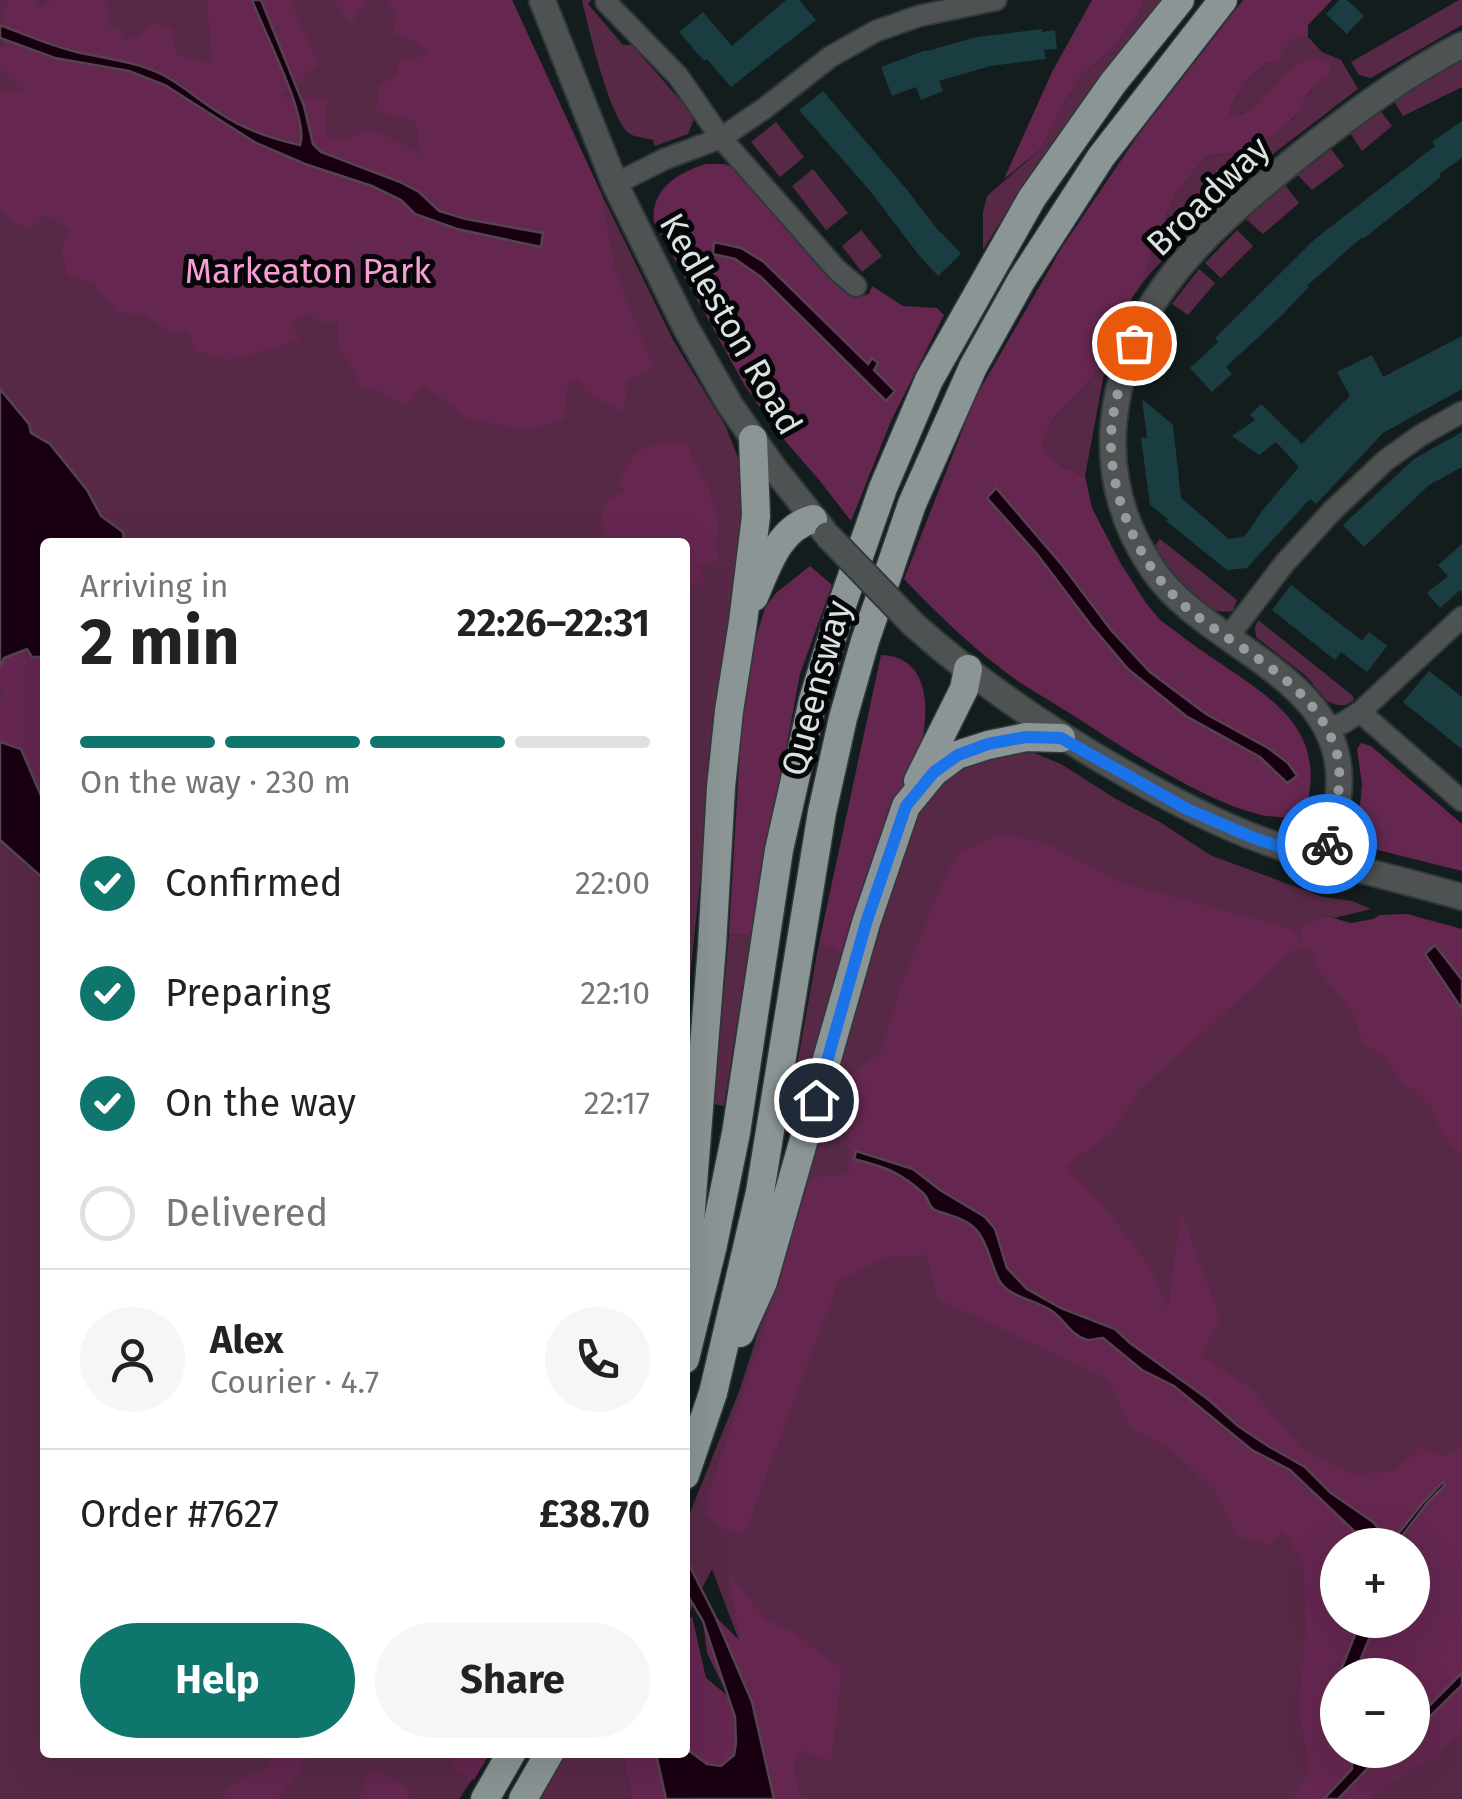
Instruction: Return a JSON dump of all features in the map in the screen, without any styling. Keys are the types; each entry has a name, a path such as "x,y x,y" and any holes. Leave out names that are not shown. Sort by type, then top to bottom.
{"highway":[{"name":"Queensway","path":"690,1338 736,1133 783,832 813,700 883,488 930,380 1032,198 1180,0"},
{"name":"Queensway","path":"690,1461 713,1393 760,1192 822,812 842,718 912,504 973,367 1021,280 1101,157 1222,0"},
{"path":"690,1224 729,711 756,516 753,439"},
{"path":"743,622 789,531 802,522 820,527"},
{"path":"713,1393 763,1282 866,923 906,806 964,689 968,668"},
{"path":"906,806 934,772 958,755 1026,737 1061,738"},
{"path":"485,1799 509,1758"},
{"path":"523,1799 547,1758"}],"street":[{"name":"Kedleston Road","path":"542,0 614,184 686,328 730,405 820,527 914,625 1019,710 1187,809 1254,838 1323,861 1462,897"},
{"path":"614,184 721,138 830,57 876,31 919,16 996,0"},
{"path":"606,2 685,85 721,138 837,270 856,286"},
{"name":"Broadway","path":"1323,861 1339,788 1338,758 1328,728 1277,672 1190,612 1136,544 1112,462 1118,393 1139,328 1160,292 1201,243 1273,177 1362,108 1462,45"},
{"path":"1228,637 1292,554 1332,510 1386,460 1462,412"},
{"path":"1328,728 1360,712 1462,616"},
{"path":"1360,712 1462,801"}],"green space":[{"name":"Markeaton Park","path":"0,0 512,0 673,340 726,427 749,486 716,730 690,977 690,538 40,538 40,1758 487,1758 459,1799 0,1799"},
{"path":"10,0 33,0 39,10 52,0 103,0 107,3 108,26 119,28 123,39 138,38 152,22 172,28 176,54 212,64 207,0 290,0 318,64 281,97 327,98 325,138 340,140 373,130 414,150 420,158 416,122 376,111 379,86 396,74 399,62 428,55 421,45 392,33 397,14 387,0 512,0 601,193 615,269 653,368 628,380 624,412 587,393 579,380 568,383 564,420 527,430 469,419 423,385 407,406 376,390 362,389 338,348 338,322 314,321 311,313 290,324 301,340 231,360 195,351 188,331 170,333 146,314 117,313 93,282 68,276 62,250 69,230 47,215 27,230 0,211 0,89 25,92 0,69 0,50 9,34 1,13"},
{"path":"332,0 367,0 351,23"},
{"path":"582,0 591,0 588,4 623,45 632,45 688,109 694,119 688,134 655,146 653,140 632,135 622,125 601,72"},
{"path":"1092,0 1145,0 1114,47 1082,75 1041,149 1004,179 1052,72"},
{"path":"1145,0 1162,0 1068,122 983,250 987,196 1041,149 1082,75 1114,47"},
{"path":"1243,0 1332,0 1308,25 1308,37 1293,39 1278,61 1265,64 1246,81 1229,117 1251,109 1302,61 1317,57 1331,66 1330,76 1317,83 1296,114 1273,136 1234,153 1207,156 1177,192 1166,216 1162,241 1152,251 1146,272 1117,326 1107,358 1052,420 1042,442 1053,460 1085,476 1092,508 1121,564 1160,620 1272,701 1301,735 1309,756 1311,781 1306,809 1285,817 1262,815 1206,794 1019,682 959,633 904,579 975,398 1061,249 1138,135"},
{"path":"1459,0 1462,25 1371,78 1359,75 1351,62"},
{"path":"1308,37 1322,52 1341,60 1358,89 1227,189 1128,303 1146,272 1152,251 1162,241 1166,216 1177,192 1207,156 1234,153 1293,119 1314,86 1329,76 1302,62 1260,102 1229,118 1246,81 1265,64 1278,61 1293,39"},
{"path":"1462,61 1462,87 1403,116 1394,101"},
{"path":"1380,110 1392,126 1362,151 1350,133"},
{"path":"776,122 804,157 780,177 751,142"},
{"path":"1331,149 1344,166 1312,190 1298,175"},
{"path":"706,164 742,170 824,273 855,298 869,294 872,286 903,306 937,308 944,315 891,421 851,521 745,386 654,222 657,200 668,184"},
{"path":"813,169 848,213 826,230 792,186"},
{"path":"1285,185 1299,203 1263,234 1246,219"},
{"path":"861,230 882,256 862,272 842,246"},
{"path":"1237,230 1253,246 1221,278 1205,263"},
{"path":"1199,269 1215,283 1188,315 1172,304"},
{"path":"1160,320 1177,332 1138,374"},
{"path":"1107,358 1085,476 1053,460 1042,442 1052,420"},
{"path":"689,443 710,491 717,513 718,559 699,566 705,583 690,586 690,538 605,538 601,515 607,500 625,491 619,481 630,461 646,448"},
{"path":"1160,539 1237,600 1233,611 1208,608 1186,591 1154,547"},
{"path":"810,566 832,585 800,674 751,936 729,934 741,731 755,640 765,608 776,593"},
{"path":"1258,620 1354,700 1346,705 1327,701 1306,676 1256,637"},
{"path":"28,649 32,657 40,657 40,793 21,749 0,742 4,691 0,666 4,658"},
{"path":"881,655 896,657 916,672 924,696 925,723 842,954 819,943"},
{"path":"1361,743 1371,746 1462,824 1462,871 1365,845 1358,829 1362,784 1357,749"},
{"path":"1017,751 1061,764 1210,855 1323,897 1352,901 1371,909 1334,918 1326,916 1300,925 1462,1069 1462,1799 799,1799 712,1569 690,1611 690,1513 740,1389 913,820 931,788 965,762"},
{"path":"1001,833 1044,842 1122,883 1292,929 1299,942 1300,925 1326,916 1351,923 1380,915 1407,914 1462,929 1462,1154 1452,1146 1432,1108 1401,1082 1386,1059 1362,1042 1356,1019 1316,968 1316,952 1297,947 1139,1090 1112,1133 1065,1166 1109,1212 1151,1268 1168,1310 1181,1211 1220,1319 1201,1356 1251,1388 1302,1449 1350,1474 1393,1472 1421,1447 1443,1457 1462,1448 1462,1732 1430,1758 1430,1658 1320,1658 1320,1768 1415,1768 1368,1799 1293,1799 1307,1777 1299,1710 1306,1624 1303,1562 1283,1530 1270,1545 1238,1537 1214,1490 1169,1448 1131,1428 1108,1379 938,1299 927,1255 882,1258 838,1282 745,1533 725,1529 706,1514 708,1496 808,1182 849,1174 848,1137 834,1112 835,1095 845,1078 880,1053 904,978 958,853"},
{"path":"729,934 751,936 724,1106 714,1104"},
{"path":"819,943 842,954 793,1133 785,1132"},
{"path":"729,1574 765,1619 793,1633 842,1669 831,1762 802,1750 793,1764 804,1799 774,1799 752,1703 735,1717 733,1753 725,1766 706,1764 690,1752 690,1618 692,1616 706,1678 728,1696 707,1653 703,1621 715,1616 740,1641"},
{"path":"269,1758 306,1758 300,1765 302,1771 276,1799 222,1799 236,1783 268,1767"},
{"path":"453,1758 487,1758 474,1780 452,1768"},
{"path":"564,1758 623,1758 632,1799 539,1799"},
{"path":"623,1758 657,1758 666,1799 632,1799"},
{"path":"369,1771 407,1787 411,1799 363,1799 360,1794"}],"shaded area":[{"path":"252,0 261,0 304,106 313,144 321,152 400,182 419,192 439,211 543,233 541,247 457,229 415,214 401,200 372,186 256,143 165,85 129,71 55,58 0,38 0,25 60,48 143,67 171,79 240,125 300,145 292,96"},
{"path":"714,242 741,248 764,262 868,364 872,358 878,363 874,370 895,391 886,401 761,277 735,259 713,254"},
{"path":"0,389 29,424 31,433 50,444 87,490 101,516 123,532 124,538 40,538 40,657 32,657 27,649 4,658 0,666"},
{"path":"996,488 1150,672 1206,714 1268,748 1288,763 1297,776 1287,783 1260,757 1186,716 1128,669 987,498"},
{"path":"0,742 21,749 40,793 40,876 0,840"},
{"path":"1435,945 1462,980 1462,1009 1425,954"},
{"path":"856,1151 913,1169 985,1217 995,1229 1007,1268 1027,1289 1061,1308 1115,1329 1238,1426 1305,1467 1331,1493 1378,1528 1351,1528 1290,1470 1252,1450 1174,1386 1142,1370 1103,1338 1082,1338 1052,1311 1003,1286 985,1243 971,1225 932,1208 923,1193 898,1175 854,1159"},
{"path":"1443,1482 1445,1485 1408,1528 1403,1528"},
{"path":"690,1567 752,1702 774,1799 666,1799 657,1758 690,1758 690,1752 707,1764 721,1766 734,1755 735,1717 703,1621 690,1599"},
{"path":"1354,1638 1369,1638 1361,1658 1346,1658"},
{"path":"1462,1673 1462,1685 1430,1716 1430,1705"},
{"path":"1368,1768 1338,1799 1324,1799 1352,1769"}],"building":[{"path":"786,0 799,0 816,20 731,87 679,32 703,12 732,46"},
{"path":"1339,0 1347,0 1364,16 1347,34 1326,14"},
{"path":"1055,30 1057,49 1044,50 1046,59 990,66 939,81 943,91 921,100 916,87 892,96 881,67 977,37"},
{"path":"823,91 961,254 938,276 799,110"},
{"path":"1462,121 1462,158 1307,286 1226,367 1232,374 1212,392 1190,368 1218,342 1215,338 1315,239"},
{"path":"1462,336 1462,389 1383,433 1316,504 1310,499 1247,568 1227,570 1150,505 1141,438 1147,438 1142,399 1173,425 1181,498 1229,539 1245,536 1299,467 1276,442 1259,455 1232,436 1255,420 1250,415 1261,404 1302,444 1350,396 1337,372 1372,355 1383,377"},
{"path":"1462,432 1462,467 1429,485 1364,547 1343,525 1414,459"},
{"path":"1462,544 1462,593 1460,590 1440,608 1427,593 1448,576 1438,565"},
{"path":"1291,585 1362,641 1369,632 1387,646 1367,672 1341,652 1335,660 1272,610"},
{"path":"1429,671 1462,697 1462,749 1403,702"}],"way so far":[{"path":"1134,343 1118,393 1111,444 1125,516 1136,544 1190,612 1277,672 1307,700 1328,728 1338,758 1339,788 1327,844"}],"route":[{"path":"816,1100 866,923 906,806 934,772 958,755 1026,737 1061,738 1187,809 1254,838 1323,861 1327,844"}]}
